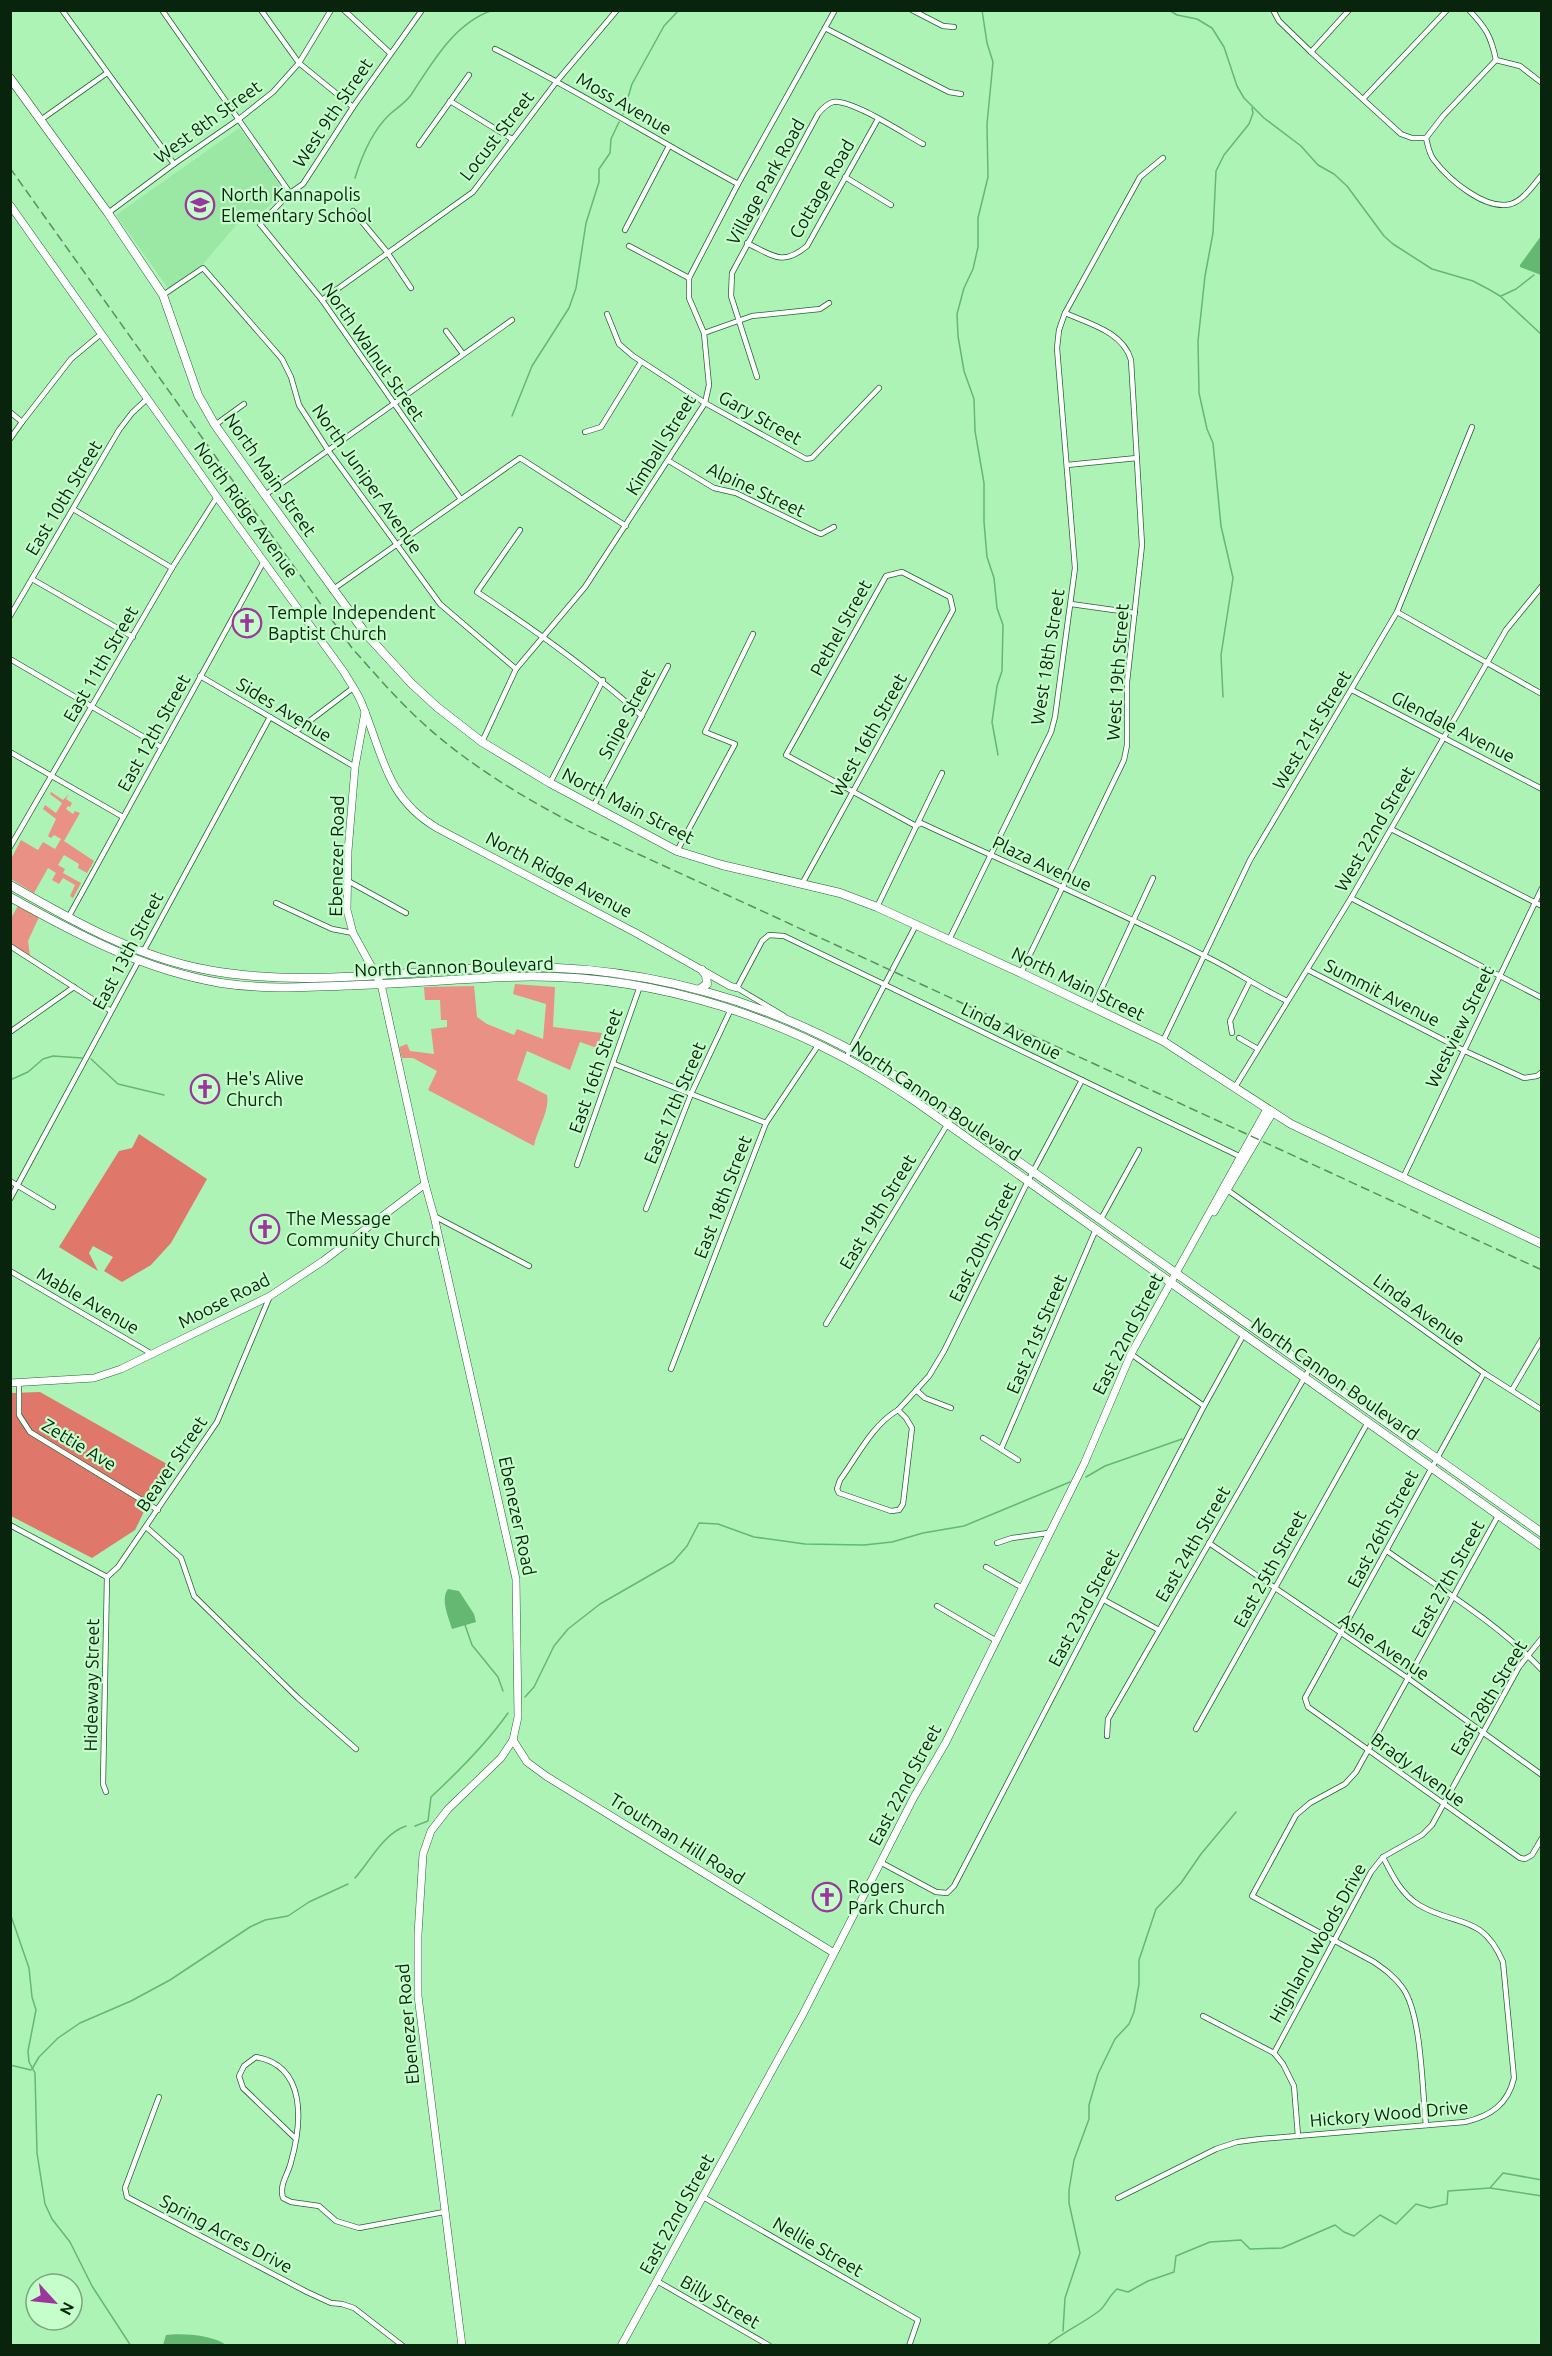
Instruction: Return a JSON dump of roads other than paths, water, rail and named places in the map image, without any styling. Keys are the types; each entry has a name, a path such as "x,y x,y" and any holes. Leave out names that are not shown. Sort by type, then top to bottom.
{"main road":[{"name":"North Main Street","path":"10,78 42,119 163,295 198,395 215,425 332,590 366,634 411,683 437,707 482,742 550,783 677,851 722,865 840,893 877,907 1093,1007 1163,1041 1270,1111 1325,1141 1542,1244"},
{"name":"North Cannon Boulevard","path":"10,885 100,934 143,952 196,968 251,976 291,978 512,967 557,967 634,975 700,989 737,1000 794,1022 851,1048 905,1082 1542,1533"},
{"name":"North Cannon Boulevard","path":"10,897 85,937 138,961 203,979 252,987 290,988 527,977 575,978 640,986 731,1009 819,1044 893,1086 947,1123 1542,1546"},
{"path":"700,989 708,984 702,970"}],"street":[{"path":"62,10 174,164"},
{"path":"162,10 290,193"},
{"path":"261,10 298,63 352,107"},
{"name":"West 8th Street","path":"108,213 273,92 298,63 331,10"},
{"path":"344,10 390,53"},
{"name":"West 9th Street","path":"260,224 290,193 303,184 352,107 422,10"},
{"name":"Locust Street","path":"322,300 473,192 557,81 617,10"},
{"path":"629,246 689,278 738,184 835,10"},
{"path":"912,10 943,26 954,27"},
{"path":"1273,10 1279,21 1401,134 1412,138 1426,138"},
{"path":"1311,52 1349,10"},
{"path":"1363,99 1447,10"},
{"path":"1469,10 1486,28 1496,60"},
{"path":"825,28 949,92 961,94"},
{"name":"Moss Avenue","path":"495,49 557,81 738,184"},
{"path":"1426,138 1443,116 1496,60"},
{"path":"1496,60 1520,66 1542,83"},
{"path":"42,119 107,73"},
{"path":"419,145 469,75"},
{"path":"450,102 512,139"},
{"name":"Village Park Road","path":"756,377 731,296 732,273 818,114 833,102 842,102 857,107 923,144"},
{"name":"Cottage Road","path":"747,243 776,257 795,256 807,246 878,119"},
{"path":"1426,138 1432,159 1480,201 1490,205 1513,203 1522,198 1542,175"},
{"path":"625,230 669,146"},
{"name":"West 18th Street","path":"949,940 1051,732 1055,717 1075,567 1057,348 1059,330 1065,313 1140,177 1163,158"},
{"path":"845,177 891,204"},
{"name":"North Ridge Avenue","path":"10,205 13,216 318,634 353,688 396,790 411,810 423,820 636,933 794,1022"},
{"path":"353,211 387,252 411,288"},
{"name":"North Walnut Street","path":"260,224 322,300 460,498"},
{"name":"North Juniper Avenue","path":"163,295 203,268 282,359 291,377 299,405 328,450 440,604 516,669"},
{"name":"Kimball Street","path":"482,742 516,669 585,587 705,403 709,385 704,333 688,298 689,278"},
{"path":"704,333 752,316 820,309 829,303"},
{"name":"West 19th Street","path":"1021,973 1124,760 1127,745 1127,682 1142,545 1131,360 1128,349 1112,334 1065,313"},
{"path":"607,314 619,344 641,362 705,403"},
{"path":"265,495 394,406 512,320"},
{"path":"446,331 463,354"},
{"path":"10,439 71,359 101,334"},
{"path":"585,432 601,427 641,362"},
{"name":"Gary Street","path":"705,403 802,457 810,459 879,388"},
{"name":"East 10th Street","path":"10,616 119,430 147,399"},
{"path":"215,425 244,404"},
{"path":"10,412 22,422"},
{"name":"West 21st Street","path":"1163,1041 1250,860 1397,612 1472,427"},
{"path":"332,590 520,458 626,526"},
{"path":"1067,465 1137,458"},
{"name":"Alpine Street","path":"669,461 714,488 735,493 816,532 821,534 834,527"},
{"name":"East 11th Street","path":"11,844 172,567 217,497"},
{"path":"73,509 172,567"},
{"path":"520,530 477,592 544,636 603,680 642,716"},
{"name":"East 12th Street","path":"68,918 264,561"},
{"name":"Pethel Street","path":"786,755 886,576 902,572 950,597"},
{"path":"32,579 133,637"},
{"name":"West 22nd Street","path":"1235,1087 1351,898 1506,630 1542,586"},
{"name":"West 16th Street","path":"802,884 953,610 950,597"},
{"path":"1071,604 1135,613"},
{"path":"1397,612 1542,694"},
{"path":"677,851 735,744 705,732 753,634"},
{"path":"10,659 161,747"},
{"name":"Snipe Street","path":"593,807 668,666"},
{"name":"Sides Avenue","path":"200,676 355,767"},
{"path":"550,783 603,680"},
{"path":"295,732 353,688"},
{"name":"Glendale Avenue","path":"1352,690 1542,789"},
{"name":"Ebenezer Road","path":"365,712 355,767 347,910 353,933 381,984 516,1579 518,1717 513,1740 501,1758 448,1809 431,1831 423,1854 417,1996 462,2346"},
{"name":"East 13th Street","path":"10,1198 270,717"},
{"path":"10,752 123,817"},
{"name":"Plaza Avenue","path":"786,755 916,826 921,823 1133,921 1205,956 1287,1001"},
{"path":"877,907 942,773"},
{"path":"1391,829 1542,906"},
{"path":"1093,1007 1153,878"},
{"path":"348,881 406,913"},
{"name":"Westview Street","path":"1403,1178 1542,888"},
{"path":"1351,898 1542,998"},
{"path":"276,903 332,929 353,933"},
{"path":"846,1058 916,925"},
{"name":"Linda Avenue","path":"737,988 762,941 769,935 784,936 1241,1157"},
{"path":"10,946 111,1011"},
{"name":"Summit Avenue","path":"1308,970 1464,1051 1524,1078 1537,1076 1542,1072"},
{"path":"1232,1033 1230,1021 1249,982"},
{"name":"East 16th Street","path":"576,1165 640,986"},
{"path":"10,1032 74,987"},
{"name":"East 17th Street","path":"646,1209 691,1094 731,1009"},
{"path":"1239,1038 1258,1049"},
{"name":"East 18th Street","path":"671,1370 766,1123 819,1044"},
{"path":"614,1064 766,1123"},
{"name":"East 20th Street","path":"898,1410 912,1428 903,1504 899,1510 891,1511 839,1493 837,1489 840,1480 876,1429 898,1410 929,1376 944,1351 1028,1181 1082,1080"},
{"name":"East 22nd Street","path":"1226,1189 1241,1157 1270,1111"},
{"name":"East 22nd Street","path":"621,2346 946,1742 1084,1464 1131,1354 1270,1111"},
{"name":"East 19th Street","path":"826,1324 953,1115"},
{"path":"1101,1220 1139,1150"},
{"path":"10,1181 53,1207"},
{"name":"Moose Road","path":"15,1383 94,1378 121,1369 152,1354 270,1296 323,1261 425,1184"},
{"name":"Linda Avenue","path":"1226,1189 1484,1373 1542,1410"},
{"path":"434,1216 529,1266"},
{"name":"East 21st Street","path":"1001,1449 1096,1229"},
{"name":"Mable Avenue","path":"10,1271 152,1354"},
{"name":"Beaver Street","path":"270,1296 217,1422 146,1527 181,1558 194,1596 260,1662 356,1749"},
{"name":"East 23rd Street","path":"880,1862 936,1892 947,1893 954,1886 1204,1406 1244,1334"},
{"path":"1512,1390 1542,1339"},
{"path":"1131,1354 1204,1406"},
{"name":"East 24th Street","path":"1107,1736 1108,1719 1310,1368"},
{"name":"East 26th Street","path":"1305,1698 1484,1373"},
{"name":"Zettie Ave","path":"15,1383 19,1415 23,1424 30,1431 158,1510"},
{"path":"916,1390 925,1398 951,1408"},
{"name":"East 25th Street","path":"1196,1730 1368,1422"},
{"path":"983,1437 1018,1460"},
{"name":"East 27th Street","path":"1334,1939 1252,1896 1296,1815 1310,1803 1346,1784 1356,1772 1499,1514"},
{"path":"10,1526 107,1577 118,1567 146,1527"},
{"path":"997,1543 1012,1538 1048,1533"},
{"name":"Ashe Avenue","path":"1209,1543 1409,1679 1542,1775"},
{"path":"1387,1551 1527,1654 1542,1670"},
{"path":"986,1567 1022,1587"},
{"name":"Hideaway Street","path":"106,1792 103,1784 107,1577"},
{"path":"1104,1600 1159,1630"},
{"path":"937,1606 995,1640"},
{"name":"East 28th Street","path":"1443,1804 1527,1654 1542,1638"},
{"name":"Brady Avenue","path":"1305,1698 1308,1707 1520,1858 1525,1859 1532,1855 1542,1838"},
{"name":"Troutman Hill Road","path":"513,1740 527,1762 546,1776 834,1953"},
{"name":"Highland Woods Drive","path":"1274,2053 1371,1872 1383,1857 1422,1835 1432,1826 1443,1804"},
{"name":"Hickory Wood Drive","path":"1118,2198 1227,2145 1479,2119 1504,2103 1511,2092 1514,2078 1503,1962 1491,1940 1482,1930 1470,1923 1417,1904 1393,1879 1383,1857"},
{"path":"1334,1939 1392,1975 1412,2004 1426,2125"},
{"path":"1203,2016 1274,2053 1289,2073 1294,2086 1298,2136"},
{"path":"295,2138 243,2088 239,2076 244,2066 256,2057 271,2060 285,2071 295,2087 298,2109 295,2138 291,2163 281,2190 283,2198 291,2202 319,2206 336,2221 359,2228 444,2212"},
{"name":"Spring Acres Drive","path":"159,2097 125,2188 127,2197 331,2304 342,2304 354,2308 403,2346"},
{"name":"Nellie Street","path":"703,2197 918,2320 909,2346"},
{"name":"Billy Street","path":"657,2281 770,2346"}],"waterway":[{"path":"355,178 364,152 378,128 409,98 445,45 467,24 493,10"},
{"path":"623,114 632,84 664,26 679,10"},
{"path":"982,10 987,43 993,62 987,124 988,177 978,218 978,247 973,269 964,288 957,314 964,371 974,399 975,431 984,483 987,557 994,578 997,608 1003,625 1002,671 997,686 992,722 998,755"},
{"path":"1169,10 1177,15 1197,19 1212,28 1224,47 1237,86 1244,98 1264,118 1301,146 1318,165 1334,174 1347,186 1384,236 1393,244 1432,269 1473,281 1500,296 1542,335"},
{"path":"1223,697 1221,655 1233,578 1221,526 1213,443 1207,429 1199,393 1198,341 1205,276 1213,233 1216,171 1224,155 1249,124 1253,113 1252,108"},
{"path":"512,416 532,366 569,308 576,288 586,223 599,182 599,169 610,153 611,139 619,122"},
{"path":"1501,296 1516,289 1534,275"},
{"path":"10,1080 28,1072 43,1059 53,1056 82,1058"},
{"path":"91,1059 118,1084 164,1095"},
{"path":"1086,1477 1105,1466 1182,1439"},
{"path":"525,1697 534,1687 554,1646 568,1629 600,1604 673,1562 687,1546 699,1523 718,1524 754,1537 805,1544 864,1545 892,1542 923,1533 964,1526 1070,1482"},
{"path":"465,1625 472,1645 498,1677 503,1691"},
{"path":"415,1826 428,1821 431,1797 472,1757 508,1713"},
{"path":"1063,2331 1065,2298 1080,2253 1069,2203 1069,2190 1074,2160 1089,2119 1089,2105 1098,2074 1115,2039 1129,2024 1134,2012 1139,1984 1139,1960 1156,1909 1181,1883 1201,1854 1236,1812"},
{"path":"355,1878 384,1841 406,1826"},
{"path":"32,2069 39,2057 58,2038 80,2023 131,2001 170,1980 250,1927 265,1920 288,1916 309,1902 348,1884"},
{"path":"10,1913 29,1968 32,1997 36,2010 28,2051 29,2062 35,2073 37,2153 45,2204 52,2219 70,2242 92,2286 131,2346"},
{"path":"10,2065 31,2070"},
{"path":"1046,2346 1099,2311 1117,2289 1128,2292 1148,2281 1174,2272 1176,2256 1210,2242 1241,2240 1250,2249 1282,2248 1335,2225 1354,2236 1380,2215 1396,2224 1416,2204 1430,2208 1447,2204 1448,2191 1490,2188 1503,2173 1542,2180"},
{"path":"1490,2188 1542,2196"}],"railway":[{"path":"10,168 352,648 425,725 490,775 586,830 1542,1270"}],"place":[{"name":"North Kannapolis Elementary School","path":"200,205"},
{"name":"Temple Independent Baptist Church","path":"247,623"},
{"name":"He's Alive Church","path":"205,1089"},
{"name":"The Message Community Church","path":"265,1229"},
{"name":"Rogers Park Church","path":"827,1897"}]}
